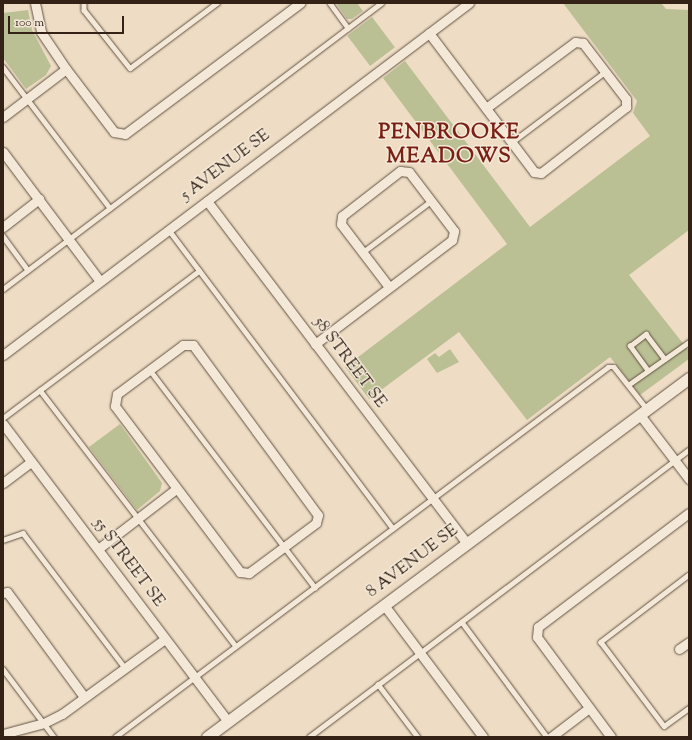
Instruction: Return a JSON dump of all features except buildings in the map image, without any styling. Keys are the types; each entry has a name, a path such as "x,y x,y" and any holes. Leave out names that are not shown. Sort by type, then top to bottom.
{"street":[{"path":"35,3 41,32 66,69 114,132 125,134 300,3"},
{"name":"5 AVENUE SE","path":"3,355 469,3"},
{"path":"429,33 534,172 541,173 626,107 626,100 583,43 575,42 486,108"},
{"path":"3,117 66,69"},
{"path":"3,152 100,281"},
{"path":"315,344 452,240 454,231 409,172 400,171 342,216 341,224 389,287"},
{"path":"3,227 39,199"},
{"name":"58 STREET SE","path":"207,201 467,543"},
{"path":"193,345 318,515 316,523 249,574 240,572 115,406 117,394 150,370 183,346 193,345"},
{"name":"8 AVENUE SE","path":"207,737 689,378"},
{"path":"643,412 675,461 689,479"},
{"name":"55 STREET SE","path":"3,424 228,721"},
{"path":"3,483 31,462"},
{"path":"98,549 176,489"},
{"path":"611,737 537,637 538,627 689,513"},
{"path":"3,593 7,592 84,697"},
{"path":"384,605 482,737"},
{"path":"3,734 44,723 62,714 165,639"},
{"path":"679,650 689,642"},
{"path":"551,737 589,708"}],"lane":[{"path":"84,3 84,10 130,68 217,3"},
{"path":"330,3 348,28"},
{"path":"3,289 381,3"},
{"path":"3,67 110,208"},
{"path":"512,142 605,72"},
{"path":"363,252 431,201"},
{"path":"169,230 393,528"},
{"path":"3,236 28,270"},
{"path":"3,418 199,271"},
{"path":"648,371 630,346 646,334 665,358"},
{"path":"628,385 689,342"},
{"path":"115,737 608,367 614,367 628,385 643,412"},
{"path":"150,370 315,587"},
{"path":"40,390 236,646"},
{"path":"309,737 689,450"},
{"path":"3,540 23,534 125,668"},
{"path":"689,575 601,642 664,726 689,708"},
{"path":"462,622 547,737"},
{"path":"3,669 54,737"},
{"path":"378,684 418,737"}],"green space":[{"path":"336,3 357,3 363,11 352,19 347,19"},
{"path":"563,3 661,3 666,9 689,10 689,230 629,275 689,351 689,359 640,395 610,357 527,420 459,332 369,399 345,367 507,244 383,78 405,61 530,227 650,136 633,113 637,101"},
{"path":"28,10 32,30 51,66 46,75 26,89 3,58 3,13"},
{"path":"372,17 395,47 370,66 347,36"},
{"path":"450,349 459,362 437,373 427,359 435,353 439,357"},
{"path":"120,424 162,483 160,491 137,510 89,447"}],"district":[{"name":"PENBROOKE MEADOWS","path":"449,145"}]}
